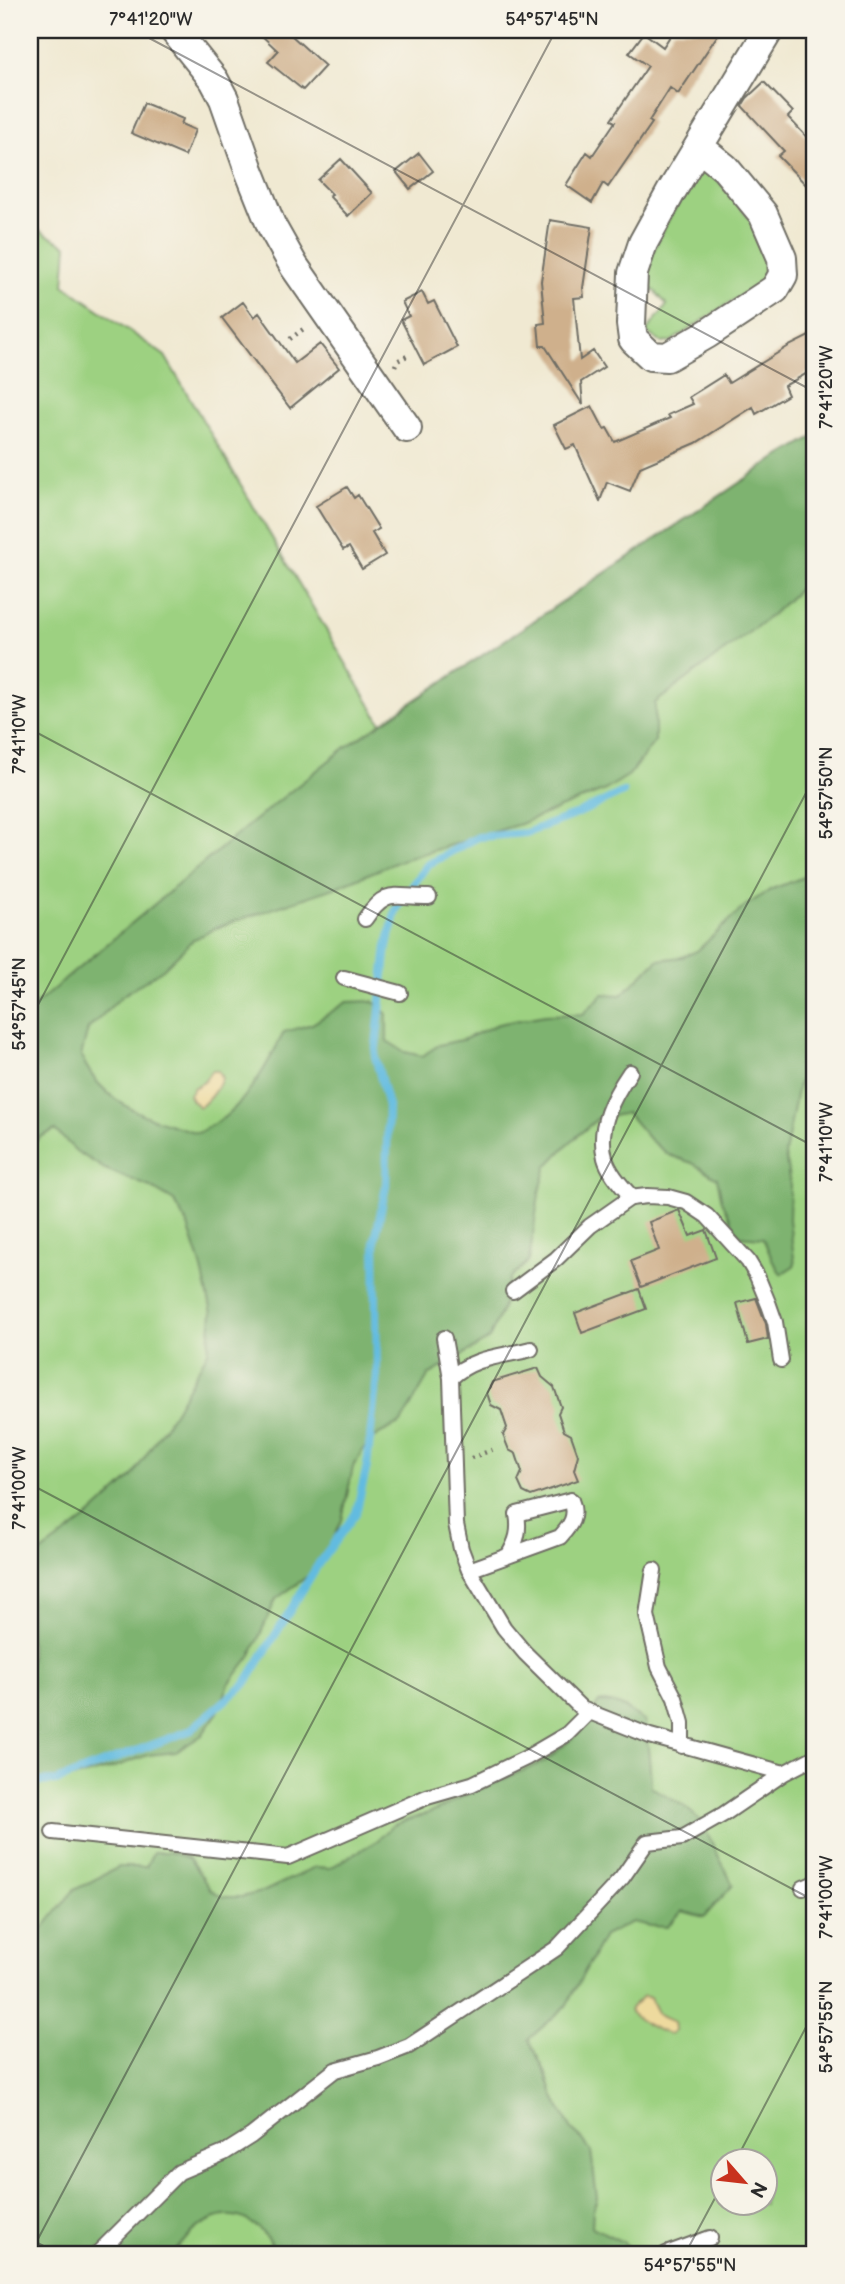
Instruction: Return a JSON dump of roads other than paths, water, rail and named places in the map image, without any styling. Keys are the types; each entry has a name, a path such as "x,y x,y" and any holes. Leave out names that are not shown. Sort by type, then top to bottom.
{"street":[{"path":"174,30 214,80 224,99 271,225 293,267 407,428"},
{"path":"698,147 725,167 763,214 782,258 783,275 775,289 692,343 667,357 651,356 633,339 633,273 643,243 659,212 698,147 769,30"}],"lane":[{"path":"365,919 376,904 392,894 414,898 429,897"},
{"path":"344,978 397,992"},
{"path":"630,1072 613,1096 603,1132 605,1158 617,1181 633,1198"},
{"path":"513,1292 556,1259 590,1226 633,1198 668,1197 686,1202 708,1216 748,1261 757,1276 775,1322 781,1360"},
{"path":"444,1338 451,1378 456,1524 461,1549 469,1570 504,1628 525,1653 582,1709 650,1736 784,1773"},
{"path":"451,1378 463,1367 485,1358 531,1349"},
{"path":"469,1570 508,1556 560,1537 574,1516 571,1500 517,1514 520,1531 508,1556"},
{"path":"654,1570 646,1615 659,1667 675,1698 682,1723 682,1746"},
{"path":"53,1832 288,1857 428,1797 471,1784 526,1758 567,1734 589,1712"},
{"path":"97,2254 179,2172 224,2152 251,2136 335,2070 409,2046 557,1948 622,1878 647,1843 682,1838 724,1814 784,1773 815,1757"},
{"path":"666,2254 710,2238"}],"waterway":[{"path":"30,1782 56,1781 189,1731 246,1683 319,1563 356,1513 367,1466 377,1375 375,1240 386,1186 388,1106 375,1056 387,946 396,910 427,865 478,837 526,833 577,814 623,792"}]}
